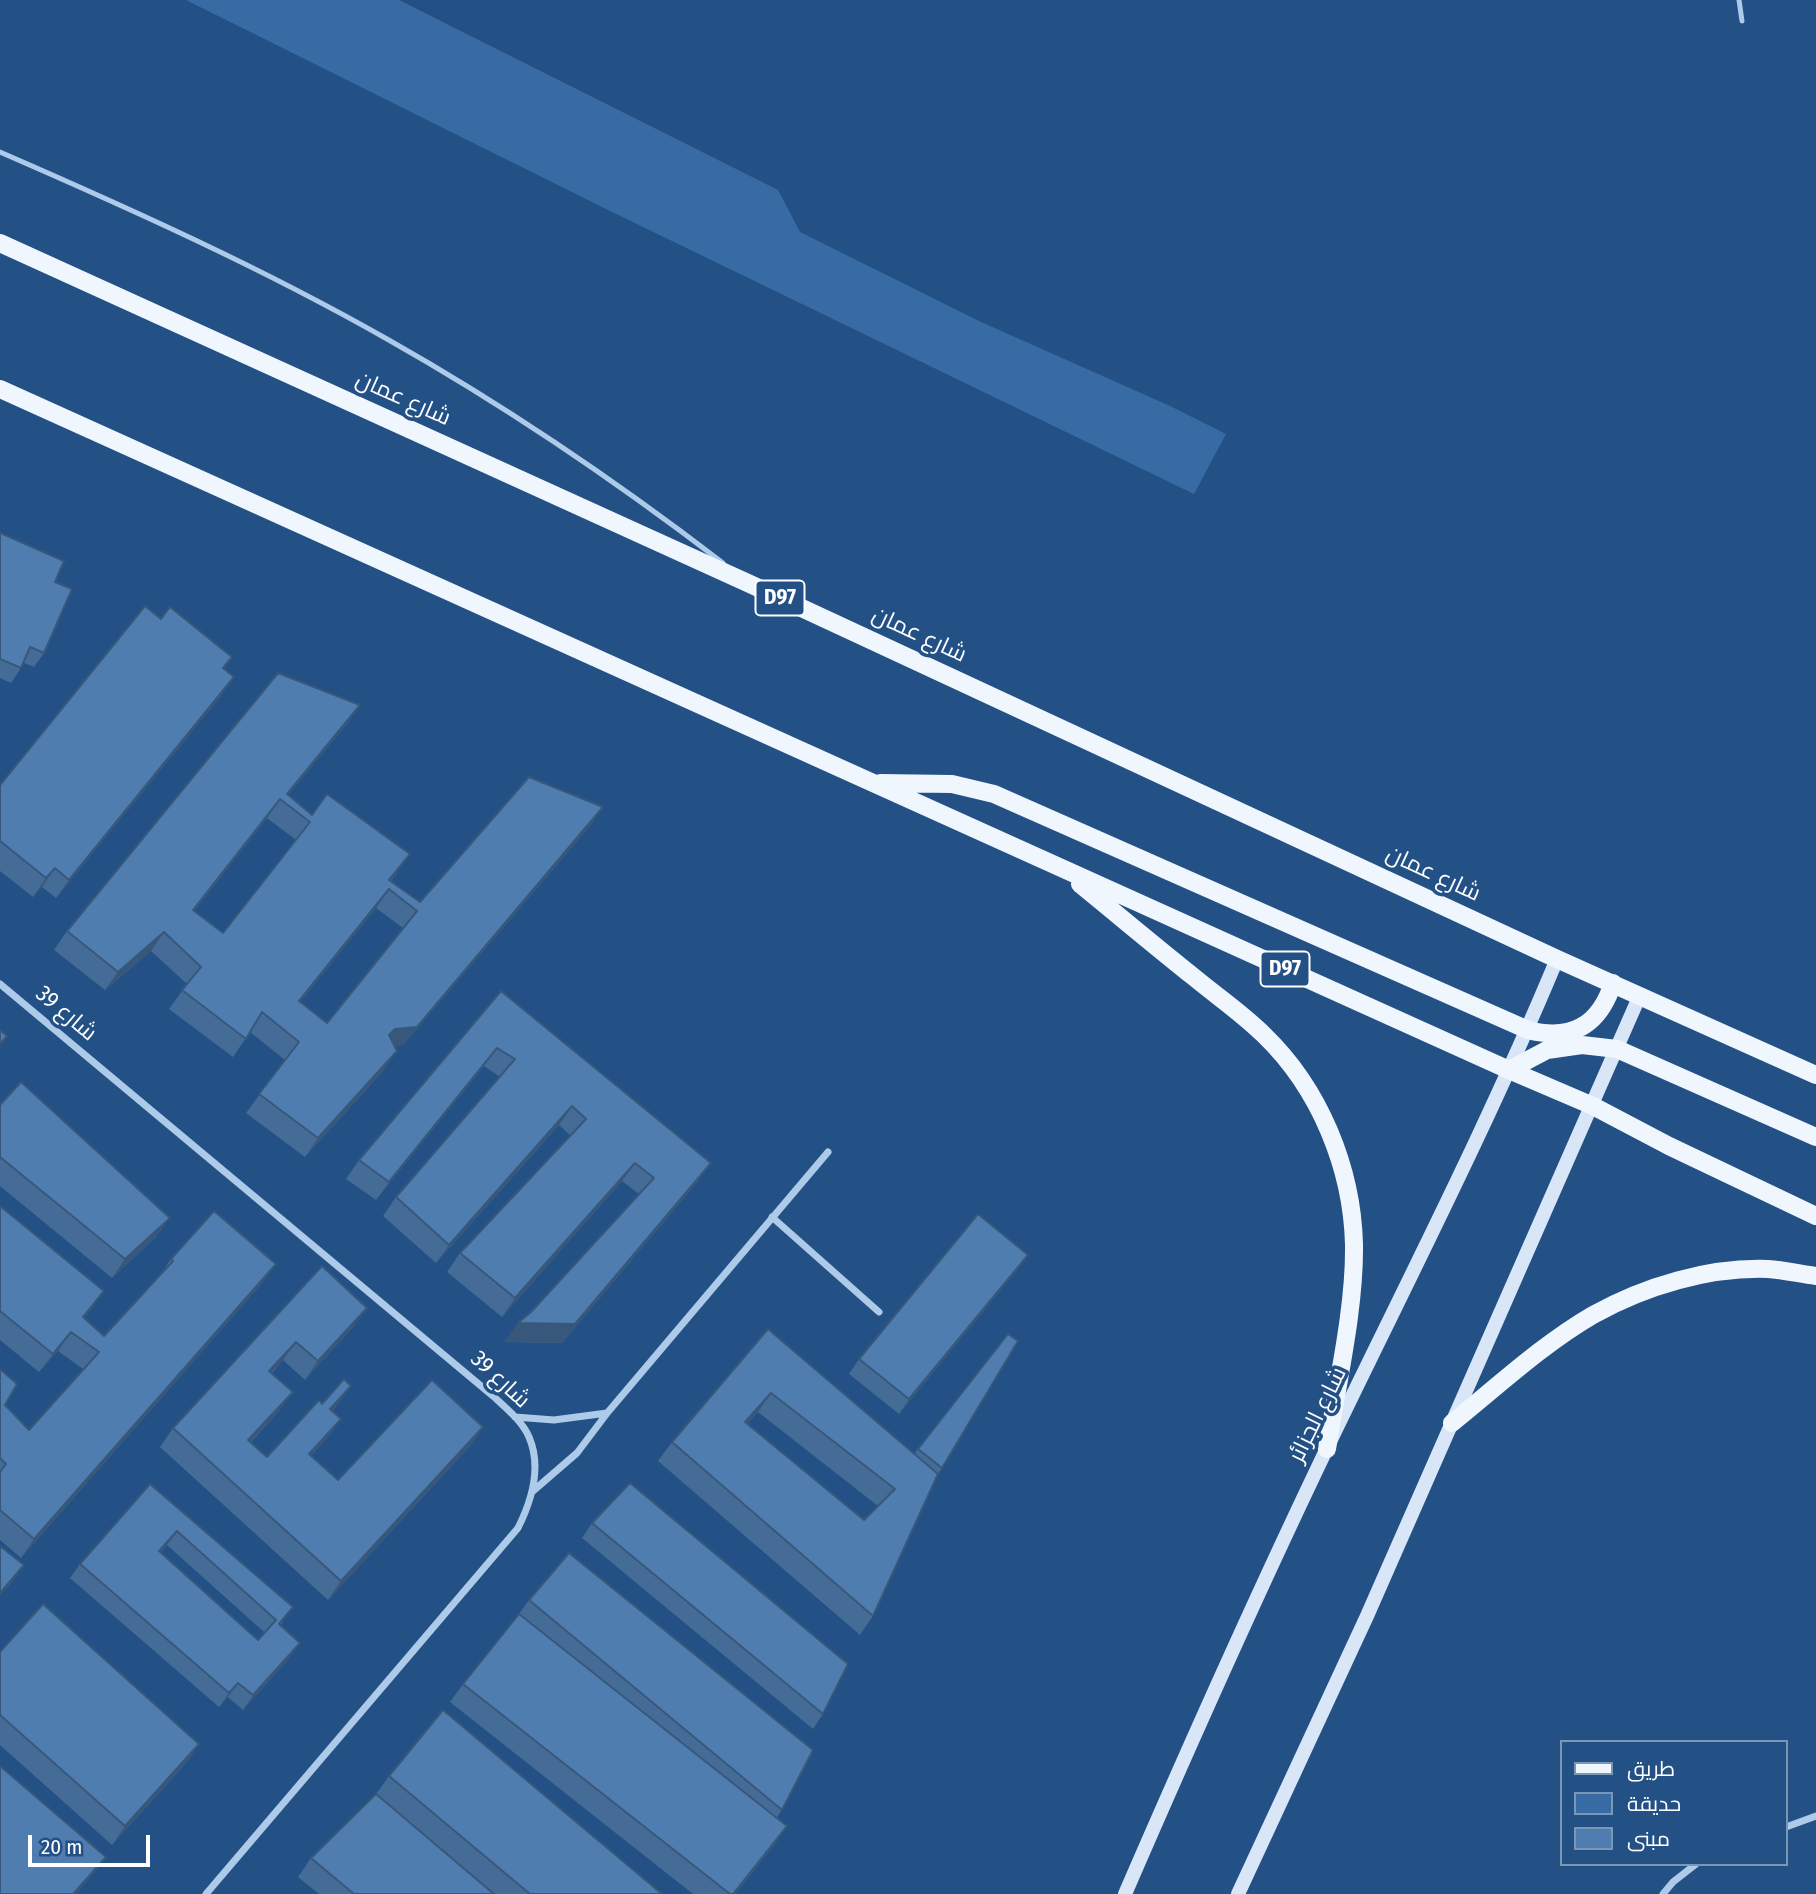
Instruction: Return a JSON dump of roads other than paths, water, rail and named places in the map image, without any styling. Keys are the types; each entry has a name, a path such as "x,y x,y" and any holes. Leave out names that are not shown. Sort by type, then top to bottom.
{"main road":[{"name":"شارع عمان","path":"0,243 750,584 1816,1075"},
{"name":"D97","path":"0,389 1061,869 1593,1105 1669,1146 1816,1216"},
{"path":"873,783 952,784 993,794 1528,1030 1558,1034 1574,1031 1587,1024 1599,1013 1608,999 1612,983"},
{"path":"1061,869 1265,1035 1300,1079 1333,1139 1351,1206 1354,1247 1351,1298 1327,1449"},
{"name":"شارع الجزائر","path":"1125,1894 1180,1767 1327,1449 1476,1143 1528,1030 1557,958"},
{"path":"1238,1894 1367,1616 1640,995"},
{"path":"1509,1070 1547,1050 1582,1045 1618,1049 1816,1137"},
{"path":"1452,1423 1555,1341 1594,1315 1640,1294 1678,1280 1723,1272 1768,1269 1816,1276"}],"street":[{"name":"شارع 39","path":"0,984 493,1396 515,1417 528,1436 533,1454 533,1491 518,1528 206,1894"},
{"path":"533,1491 577,1453 608,1412 828,1152"},
{"path":"772,1217 879,1312"},
{"path":"515,1417 554,1420 582,1418 608,1412"},
{"path":"1788,1826 1816,1816"},
{"path":"1663,1894 1693,1866"}],"lane":[{"path":"1739,0 1742,21"},
{"path":"0,152 176,230 271,276 387,339 501,407 586,463 670,522 750,584"}]}
